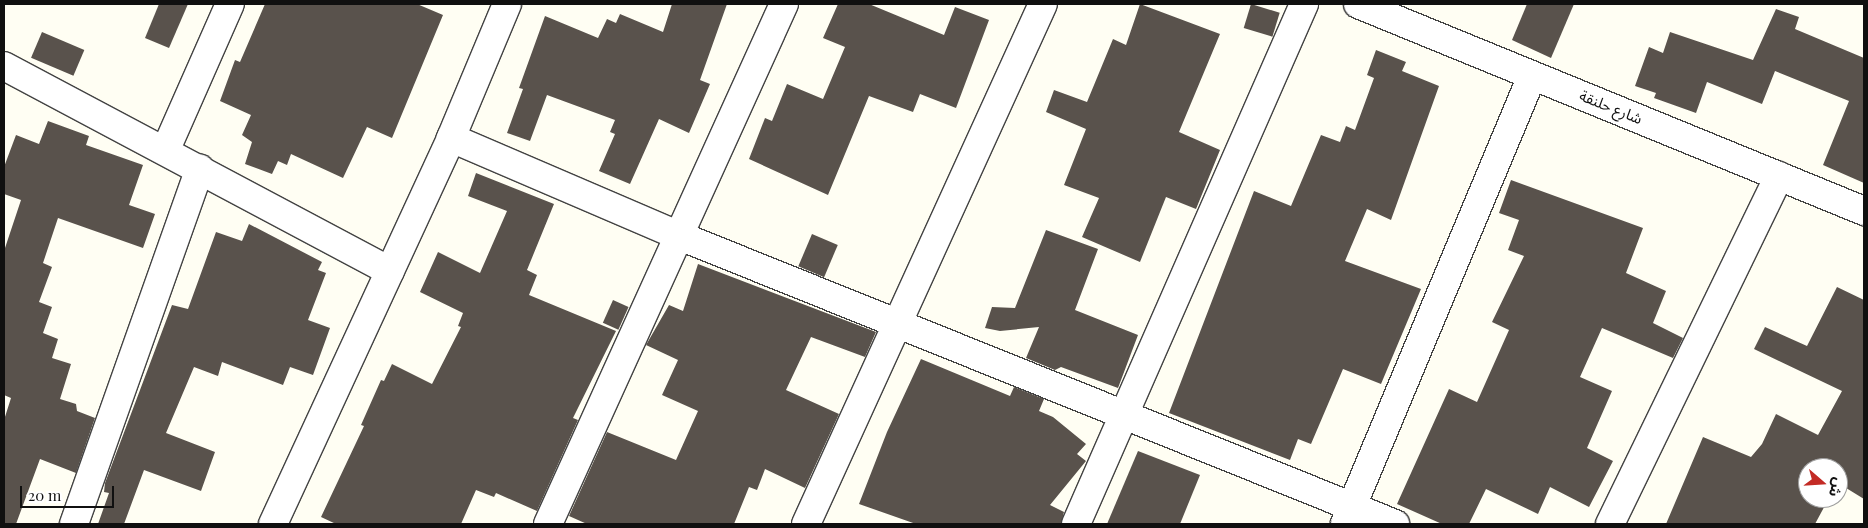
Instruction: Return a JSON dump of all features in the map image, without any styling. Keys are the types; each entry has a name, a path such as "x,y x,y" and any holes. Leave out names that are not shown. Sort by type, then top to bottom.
{"street":[{"path":"166,150 230,4"},
{"path":"273,524 451,138 507,4"},
{"path":"548,524 784,4"},
{"path":"806,524 1042,4"},
{"path":"1076,524 1125,418 1304,4"},
{"name":"شارع حلنقة","path":"1358,4 1864,212"},
{"path":"4,66 166,150 390,271"},
{"path":"1349,516 1532,75"},
{"path":"451,138 680,236 897,321 1349,516 1395,524"},
{"path":"74,524 200,169"},
{"path":"1610,524 1779,176"}],"building":[{"path":"159,4 188,4 169,48 145,38"},
{"path":"265,4 417,4 443,15 392,138 367,127 343,178 291,154 287,165 278,161 272,174 245,164 252,142 242,135 251,115 220,101 235,60 240,62"},
{"path":"672,4 727,4 700,80 710,84 689,133 659,119 630,184 599,171 615,134 610,132 615,120 547,95 530,141 507,133 523,89 519,88 545,16 598,38 607,19 616,23 620,14 663,32"},
{"path":"838,4 869,4 944,35 955,7 989,20 956,108 920,94 913,112 869,96 828,195 749,159 765,118 772,121 787,84 823,99 845,47 823,38"},
{"path":"1140,4 1220,34 1179,132 1220,150 1196,209 1166,197 1140,262 1082,237 1099,198 1064,185 1086,129 1046,112 1054,90 1087,102 1113,39 1126,45"},
{"path":"1251,4 1280,13 1272,37 1244,28"},
{"path":"1527,4 1574,4 1551,58 1512,40"},
{"path":"1776,9 1799,17 1795,29 1864,58 1864,183 1823,165 1849,101 1775,71 1762,104 1707,82 1696,113 1654,98 1656,93 1635,86 1649,47 1663,53 1670,32 1753,60"},
{"path":"42,32 84,50 73,76 31,58"},
{"path":"1376,50 1406,62 1402,71 1439,86 1391,220 1367,209 1345,261 1421,289 1381,384 1343,369 1311,444 1298,439 1290,460 1169,413 1254,191 1291,206 1321,135 1340,142 1346,126 1355,130 1374,78 1367,75"},
{"path":"48,121 89,136 86,145 143,165 129,205 155,214 143,248 58,218 43,263 52,267 39,302 52,307 43,333 58,339 52,358 71,364 60,399 76,404 77,411 95,418 76,473 40,459 16,524 4,524 4,420 11,398 4,395 4,251 21,200 4,194 4,167 16,135 39,144"},
{"path":"476,173 554,204 527,270 537,275 529,295 616,331 573,418 578,420 537,511 496,493 494,497 476,490 461,524 336,524 321,517 364,426 361,425 381,380 384,381 392,364 432,384 461,327 458,326 463,313 420,292 438,252 480,273 507,211 468,196"},
{"path":"1511,180 1643,228 1626,273 1666,291 1653,323 1683,338 1673,358 1602,328 1580,377 1612,391 1587,448 1613,461 1589,507 1550,487 1538,514 1486,489 1469,524 1442,524 1397,504 1449,389 1477,402 1509,330 1492,322 1524,256 1508,250 1519,220 1499,213"},
{"path":"249,224 322,262 318,270 326,273 308,320 330,328 313,375 290,367 283,385 222,362 218,376 194,367 166,433 215,452 201,491 144,470 124,524 98,524 109,493 104,492 105,483 172,305 188,309 216,232 242,241"},
{"path":"1046,230 1098,249 1075,310 1138,335 1118,388 1061,367 1055,370 1026,358 1039,327 1000,331 985,328 992,307 1015,308"},
{"path":"812,234 838,245 824,277 798,266"},
{"path":"698,264 876,332 865,357 811,337 786,390 839,414 805,488 765,469 757,490 749,487 734,524 587,524 569,516 607,432 676,460 698,411 662,395 678,360 646,345 669,305 683,311"},
{"path":"1837,287 1864,300 1864,499 1848,489 1848,458 1798,458 1798,508 1824,508 1815,524 1666,524 1703,437 1751,457 1762,444 1776,414 1818,435 1842,391 1754,349 1765,327 1807,346"},
{"path":"613,300 629,307 618,330 603,323"},
{"path":"921,359 1010,396 1014,387 1044,399 1039,411 1053,417 1086,444 1077,454 1086,461 1050,505 1064,512 1061,524 916,524 859,504 887,432"},
{"path":"1138,451 1200,475 1180,524 1107,524"}]}
